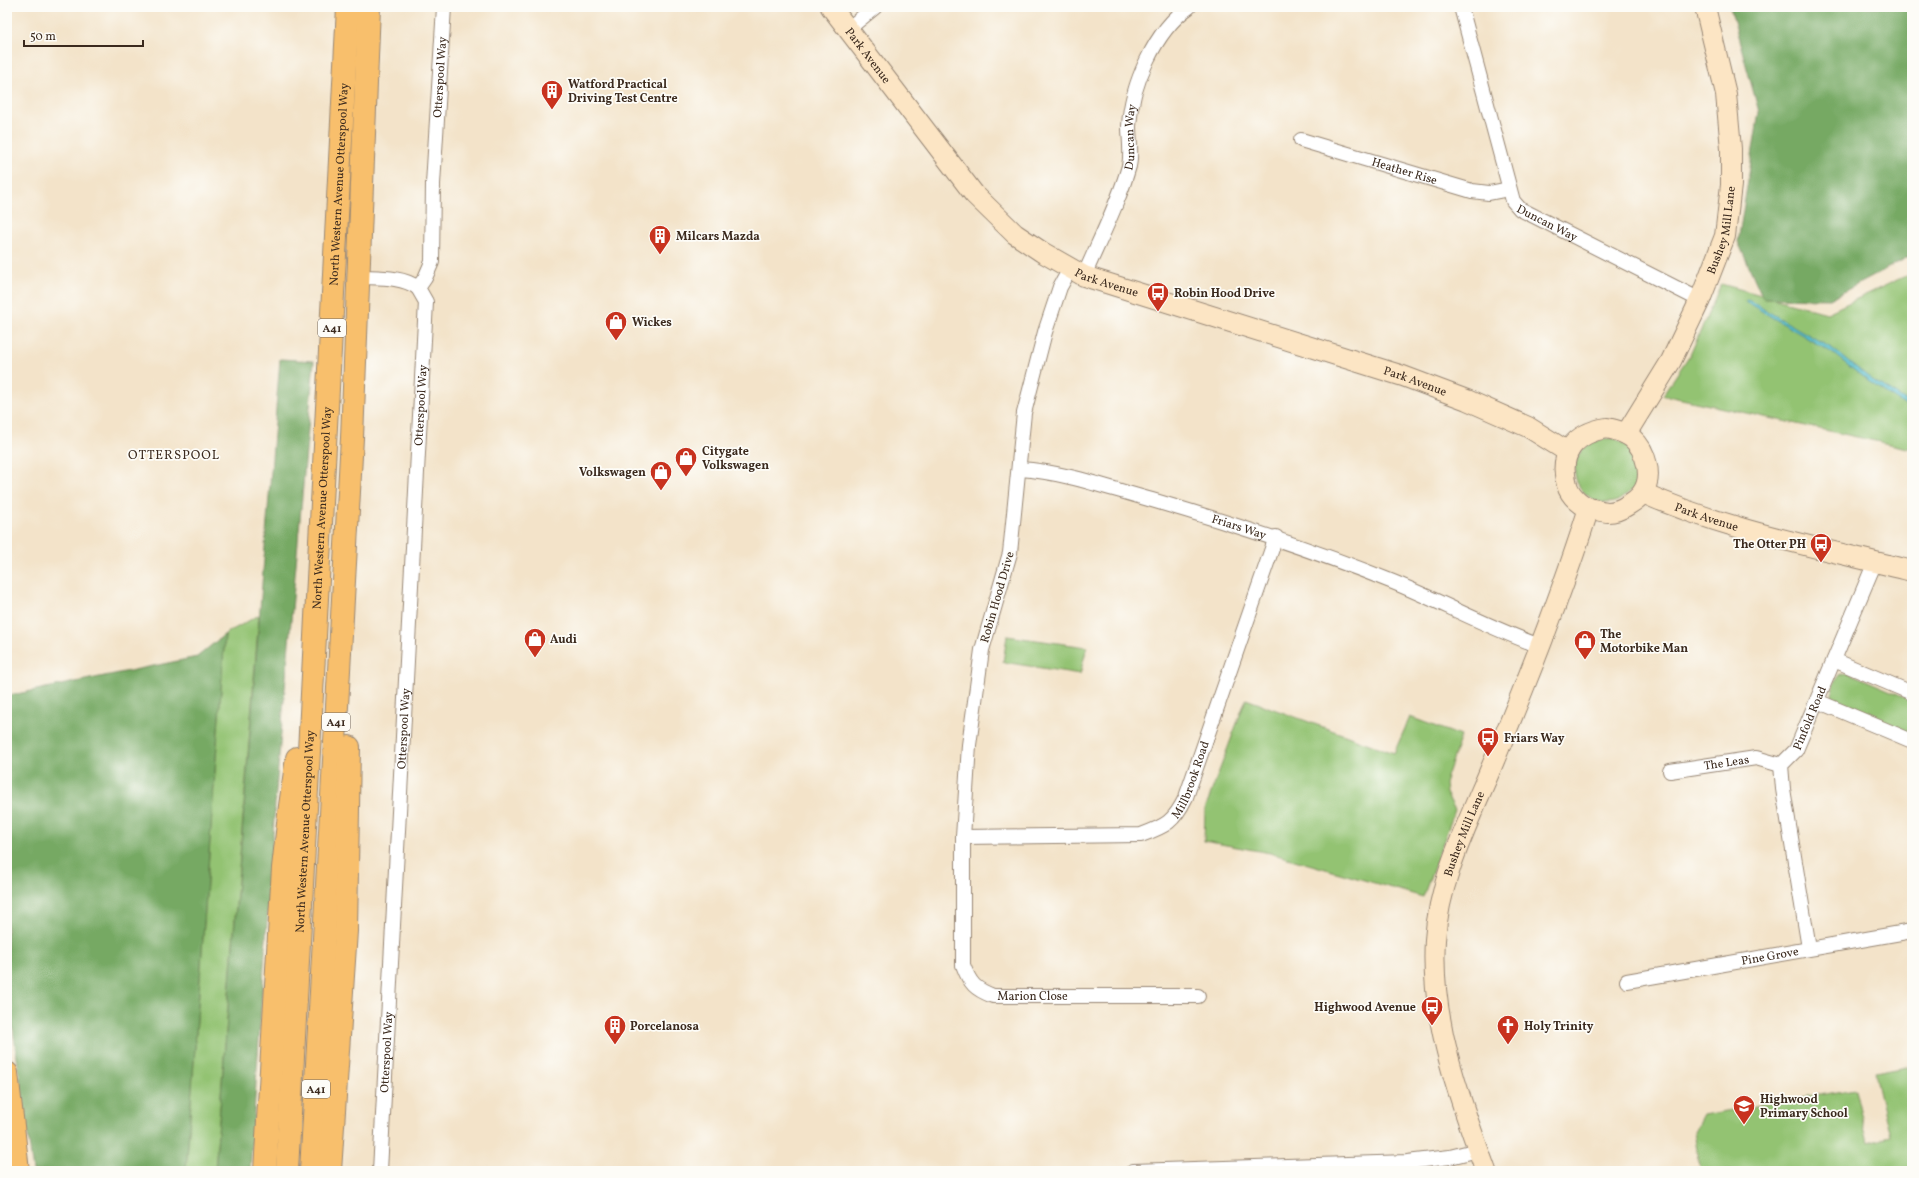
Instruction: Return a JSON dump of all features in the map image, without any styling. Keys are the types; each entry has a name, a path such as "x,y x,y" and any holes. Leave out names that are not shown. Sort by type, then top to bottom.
{"highway":[{"name":"North Western Avenue Otterspool Way","path":"315,648 348,7"},
{"name":"North Western Avenue Otterspool Way","path":"311,1171 352,438 359,276 358,255 369,7"},
{"path":"330,1171 346,931 352,438"},
{"path":"265,1171 283,868 290,806 315,648"},
{"name":"A41","path":"287,1171 315,648"},
{"path":"7,1073 18,1171"}],"street":[{"name":"Otterspool Way","path":"380,1171 426,309 426,302 418,288 425,278 432,262 433,184 444,7"},
{"name":"Park Avenue","path":"831,7 974,194 1015,234 1077,272 1402,376 1467,400 1528,427 1568,452"},
{"path":"848,29 876,7"},
{"name":"Duncan Way","path":"1077,272 1129,164 1129,125 1138,80 1149,54 1166,28 1189,7"},
{"name":"Duncan Way","path":"1461,7 1512,201 1520,210 1700,300"},
{"name":"Bushey Mill Lane","path":"1626,434 1671,360 1700,300 1725,236 1731,185 1731,149 1726,94 1705,7"},
{"name":"Heather Rise","path":"1301,140 1472,191 1489,192 1509,189"},
{"name":"Robin Hood Drive","path":"963,837 969,745 982,650 1010,553 1020,469 1024,413 1045,332 1060,287 1077,272"},
{"path":"359,276 411,282 418,288"},
{"path":"1607,428 1632,437 1641,448 1647,462 1647,476 1643,493 1622,509 1608,512 1589,508 1577,500 1568,488 1564,474 1568,452 1580,437 1592,430 1607,428"},
{"name":"Friars Way","path":"1020,469 1044,471 1096,485 1276,538 1394,582 1513,636 1540,646"},
{"name":"Park Avenue","path":"1643,493 1665,503 1733,525 1912,571"},
{"name":"Bushey Mill Lane","path":"1486,1171 1446,1049 1439,1019 1435,977 1434,940 1440,900 1451,866 1540,646 1567,575 1589,508"},
{"name":"Millbrook Road","path":"963,837 1140,836 1163,827 1173,818 1178,813 1186,797 1276,538"},
{"name":"Pinfold Road","path":"1782,765 1796,750 1875,562"},
{"path":"1834,660 1912,692"},
{"path":"1817,701 1912,741"},
{"name":"The Leas","path":"1670,771 1756,758 1782,765"},
{"path":"1782,765 1783,789 1809,948"},
{"name":"Marion Close","path":"963,837 963,965 968,980 979,991 993,996 1198,996"},
{"name":"Pine Grove","path":"1627,981 1912,931"},
{"path":"1133,1171 1407,1162 1450,1157 1478,1150"}],"green space":[{"path":"1730,7 1912,7 1912,255 1830,299 1763,298 1738,242 1759,112"},
{"path":"1912,273 1912,449 1663,395 1691,353 1721,284 1827,313"},
{"path":"280,359 314,361 276,791 250,1171 215,1171"},
{"path":"1613,438 1626,444 1631,450 1639,471 1639,481 1630,492 1619,500 1608,503 1596,501 1586,494 1578,485 1575,470 1576,462 1583,449 1589,445 1597,441"},
{"path":"259,615 215,1171 186,1171 225,634"},
{"path":"225,634 186,1171 33,1171 7,987 7,696 197,657"},
{"path":"1007,636 1087,647 1080,674 1003,662"},
{"path":"1849,673 1912,700 1912,735 1837,702 1832,696 1833,684 1841,674"},
{"path":"1246,699 1394,753 1410,717 1461,736 1445,783 1446,793 1455,810 1423,897 1270,853 1204,841 1205,809"},
{"path":"1912,1066 1912,1168 1900,1171 1701,1171 1694,1132 1703,1115 1855,1089 1868,1143 1890,1137 1875,1073"}],"water":[{"path":"1748,300 1833,349 1871,379 1912,405 1912,410 1868,381 1831,352 1746,302"}],"place":[{"name":"Watford Practical Driving Test Centre","path":"552,110"},
{"name":"Milcars Mazda","path":"660,256"},
{"name":"Robin Hood Drive","path":"1158,312"},
{"name":"Wickes","path":"616,342"},
{"name":"Citygate Volkswagen","path":"686,478"},
{"name":"Volkswagen","path":"661,492"},
{"name":"The Otter PH","path":"1821,564"},
{"name":"Audi","path":"535,658"},
{"name":"The Motorbike Man","path":"1585,660"},
{"name":"Friars Way","path":"1488,758"},
{"name":"Highwood Avenue","path":"1432,1026"},
{"name":"Porcelanosa","path":"615,1046"},
{"name":"Holy Trinity","path":"1508,1046"},
{"name":"Highwood Primary School","path":"1744,1126"}],"district":[{"name":"OTTERSPOOL","path":"174,454"}]}
